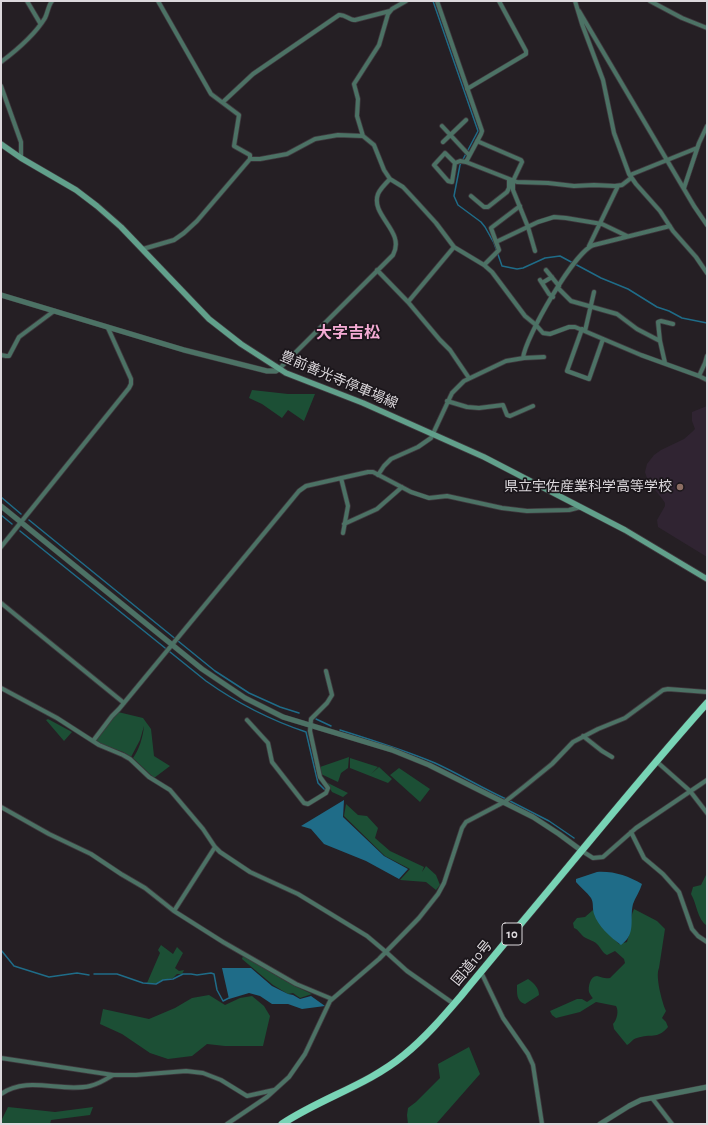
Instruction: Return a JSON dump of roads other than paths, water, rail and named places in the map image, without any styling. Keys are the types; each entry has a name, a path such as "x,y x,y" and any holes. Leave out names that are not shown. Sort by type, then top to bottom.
{"highway":[{"name":"国道10号","path":"282,1124 304,1110 376,1074 395,1062 426,1035 481,972 655,761 707,703"}],"main road":[{"name":"豊前善光寺停車場線","path":"1,144 88,199 121,227 218,327 279,369 432,433 526,478 646,541 707,580"}],"street":[{"path":"27,1 40,23"},
{"path":"1,62 19,48 36,30 52,1"},
{"path":"158,1 210,94 239,115 234,146 250,155 250,159"},
{"path":"223,102 261,68 339,15 356,20 390,12 406,1"},
{"path":"437,1 482,131 466,162"},
{"path":"467,89 526,54 526,51 499,1"},
{"path":"574,1 694,206 707,225"},
{"path":"650,1 682,18 707,28"},
{"path":"577,7 603,80 614,133 630,177 660,211 707,273"},
{"path":"390,12 380,45 354,84 358,99 357,116 363,136 374,146 384,170 390,179 403,186 436,223 454,248 484,265 495,275 525,316 543,332 548,334 569,327 575,327 707,380"},
{"path":"1,86 21,142 21,158"},
{"path":"443,142 466,120"},
{"path":"442,126 469,155"},
{"path":"684,188 697,148 707,126"},
{"path":"143,249 174,240 184,233 197,221 250,159 260,159 287,154 315,138 338,135 363,136"},
{"path":"477,141 521,160 521,165 514,181 513,190 528,227 535,251"},
{"path":"523,358 536,325 558,287 578,258 589,247 618,186 630,177 697,148"},
{"path":"445,153 455,163 452,182 448,181 434,165 445,153"},
{"path":"455,163 460,161 466,162 514,181 574,186 618,186"},
{"path":"1,295 184,350 267,371 276,371 391,257 395,250 393,235 391,228 378,209 378,194 390,179"},
{"path":"471,196 484,207 488,207 507,192 509,188 509,179"},
{"path":"484,265 499,250 491,228 520,206"},
{"path":"496,242 543,220 554,217 609,226 627,236"},
{"path":"589,247 670,226"},
{"path":"408,302 454,248"},
{"path":"378,270 450,350 468,378"},
{"path":"546,270 558,287 571,301 617,314 637,329 660,341"},
{"path":"552,277 541,282 549,294 553,297"},
{"path":"594,292 591,307 567,372 589,379 603,339"},
{"path":"1,355 9,356 19,337 54,311"},
{"path":"665,363 660,341 658,322 661,320 672,324"},
{"path":"1,547 131,384 131,379 108,328"},
{"path":"378,475 384,466 392,459 424,444 431,438 447,401 455,388 468,378 506,361 544,356"},
{"path":"699,376 707,356"},
{"path":"447,401 467,407 479,408 503,405 507,415 510,416 533,406"},
{"path":"93,741 112,716 173,645 301,489 309,484 368,472 429,498 447,496 502,508 527,511 570,510 582,507"},
{"path":"341,478 348,506 343,533"},
{"path":"344,524 377,509 402,487"},
{"path":"1,506 202,669 232,690 274,712 310,725 392,750 505,800 543,823 593,858 604,856 631,832 707,780"},
{"path":"1,603 124,703"},
{"path":"247,720 268,743 271,758 275,766 306,804 326,792 328,788 320,777 310,725 311,719 327,704 332,695 326,671"},
{"path":"1,688 57,718 93,741 130,759 149,776 170,790 203,829 215,848 250,872 298,894 367,936 407,971 454,1004"},
{"path":"227,1124 267,1098 289,1077 300,1064 312,1042 330,1001 366,972 419,918 438,894 444,883 462,828 466,822 505,800 534,780 552,764 568,746 584,736 625,718 663,690 707,692"},
{"path":"584,736 612,757"},
{"path":"655,761 690,791 707,813"},
{"path":"1,807 49,834 91,854 145,888 174,911 223,942 296,984 332,999"},
{"path":"631,832 644,858 663,874 679,892 692,929 707,942"},
{"path":"174,911 215,848"},
{"path":"481,972 503,1018 528,1054 533,1065 542,1124"},
{"path":"1,1058 113,1075 136,1075 186,1071 203,1072 221,1080 248,1096 275,1090"},
{"path":"1,1094 14,1087 29,1085 67,1087 89,1086 100,1083 113,1075"},
{"path":"600,1124 633,1104 652,1098 707,1087"},
{"path":"652,1098 672,1124"}],"water":[{"path":"344,800 343,817 384,856 408,869 399,879 366,861 324,844 311,829 301,826"},
{"path":"597,872 609,872 621,875 642,884 633,904 631,931 629,936 621,945 598,923 594,914 591,898 576,882 576,879"},
{"path":"222,968 251,968 272,986 300,999 311,996 325,1006 302,1009 288,1004 272,1004 260,996 249,993 229,999"}],"waterway":[{"path":"433,1 478,131 460,165 454,196 458,205 481,222 485,227 494,243 502,266 517,269 523,268 545,258 560,256 601,278 628,289 657,307 682,318 707,323"},
{"path":"1,497 21,514"},
{"path":"1,515 12,524"},
{"path":"29,520 215,671 249,693 280,707 299,713"},
{"path":"20,531 206,681 230,697 254,710 306,732 318,783 325,790"},
{"path":"316,719 331,726"},
{"path":"340,730 400,749 435,763 506,799"},
{"path":"510,801 549,821 574,838"},
{"path":"1,950 14,966 49,977 77,973 89,975"},
{"path":"94,974 117,974 143,983 156,984 163,980 173,979 183,974 197,975 211,973 214,974 217,990 223,1001 229,998"}],"place":[{"name":"県立宇佐産業科学高等学校","path":"680,487"}],"district":[{"name":"大字吉松","path":"348,333"}]}
